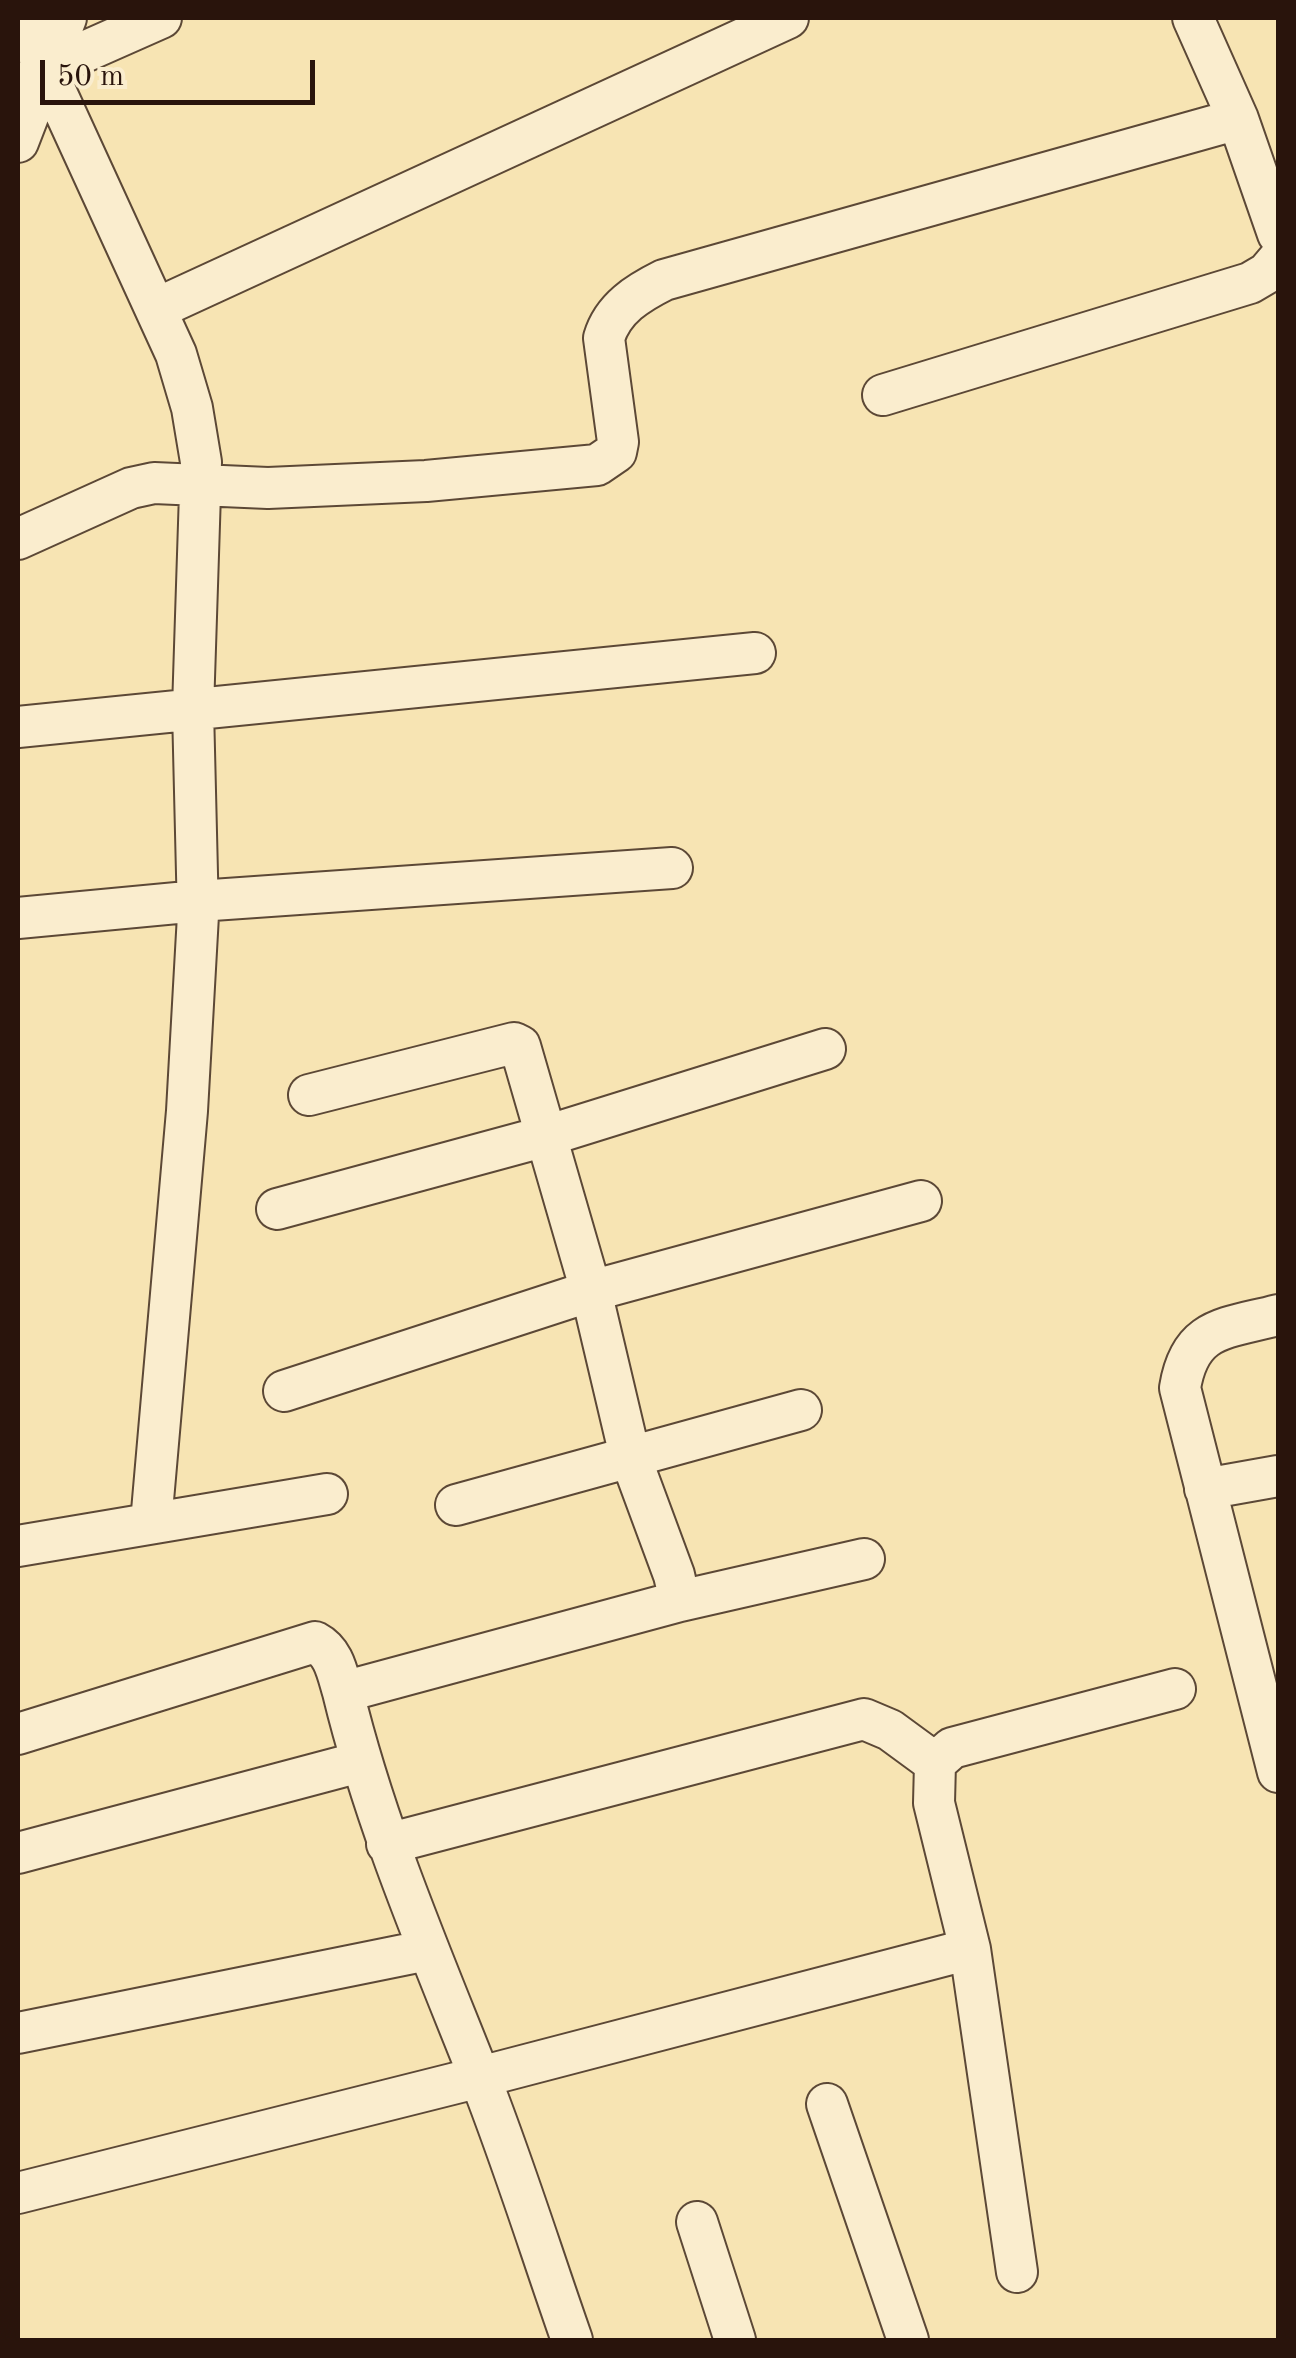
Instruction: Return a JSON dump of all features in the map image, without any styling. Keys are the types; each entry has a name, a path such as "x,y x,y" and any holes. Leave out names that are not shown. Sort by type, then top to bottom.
{"street":[{"path":"22,18 33,78 158,308 192,408 201,462 193,709 198,901 187,1112 151,1523"},
{"path":"18,142 33,78 66,18"},
{"path":"33,78 161,18"},
{"path":"158,308 788,18"},
{"path":"1192,18 1238,119 1278,234"},
{"path":"18,539 131,488 154,483 268,488 426,481 598,465 616,452 618,442 604,338 608,324 642,291 664,280 1238,119"},
{"path":"883,396 1250,283 1267,273 1278,260"},
{"path":"18,727 755,653"},
{"path":"18,918 198,901 672,868"},
{"path":"309,1096 514,1043 522,1051 590,1291 630,1456 680,1601"},
{"path":"277,1209 546,1136 825,1049"},
{"path":"284,1391 590,1291 921,1201"},
{"path":"1278,1316 1217,1330 1196,1344 1184,1363 1180,1388 1278,1772"},
{"path":"456,1505 801,1410"},
{"path":"1205,1490 1278,1476"},
{"path":"18,1546 327,1494"},
{"path":"343,1692 680,1601 864,1559"},
{"path":"18,1734 314,1642 325,1647 343,1692 360,1762 387,1844 480,2077 572,2340"},
{"path":"1017,2272 970,1949 934,1804 936,1763 952,1748 1175,1689"},
{"path":"387,1844 864,1719 890,1730 936,1763"},
{"path":"18,1853 360,1762"},
{"path":"18,2193 970,1949"},
{"path":"18,2034 428,1950"},
{"path":"828,2104 908,2340"},
{"path":"697,2222 735,2340"}]}
